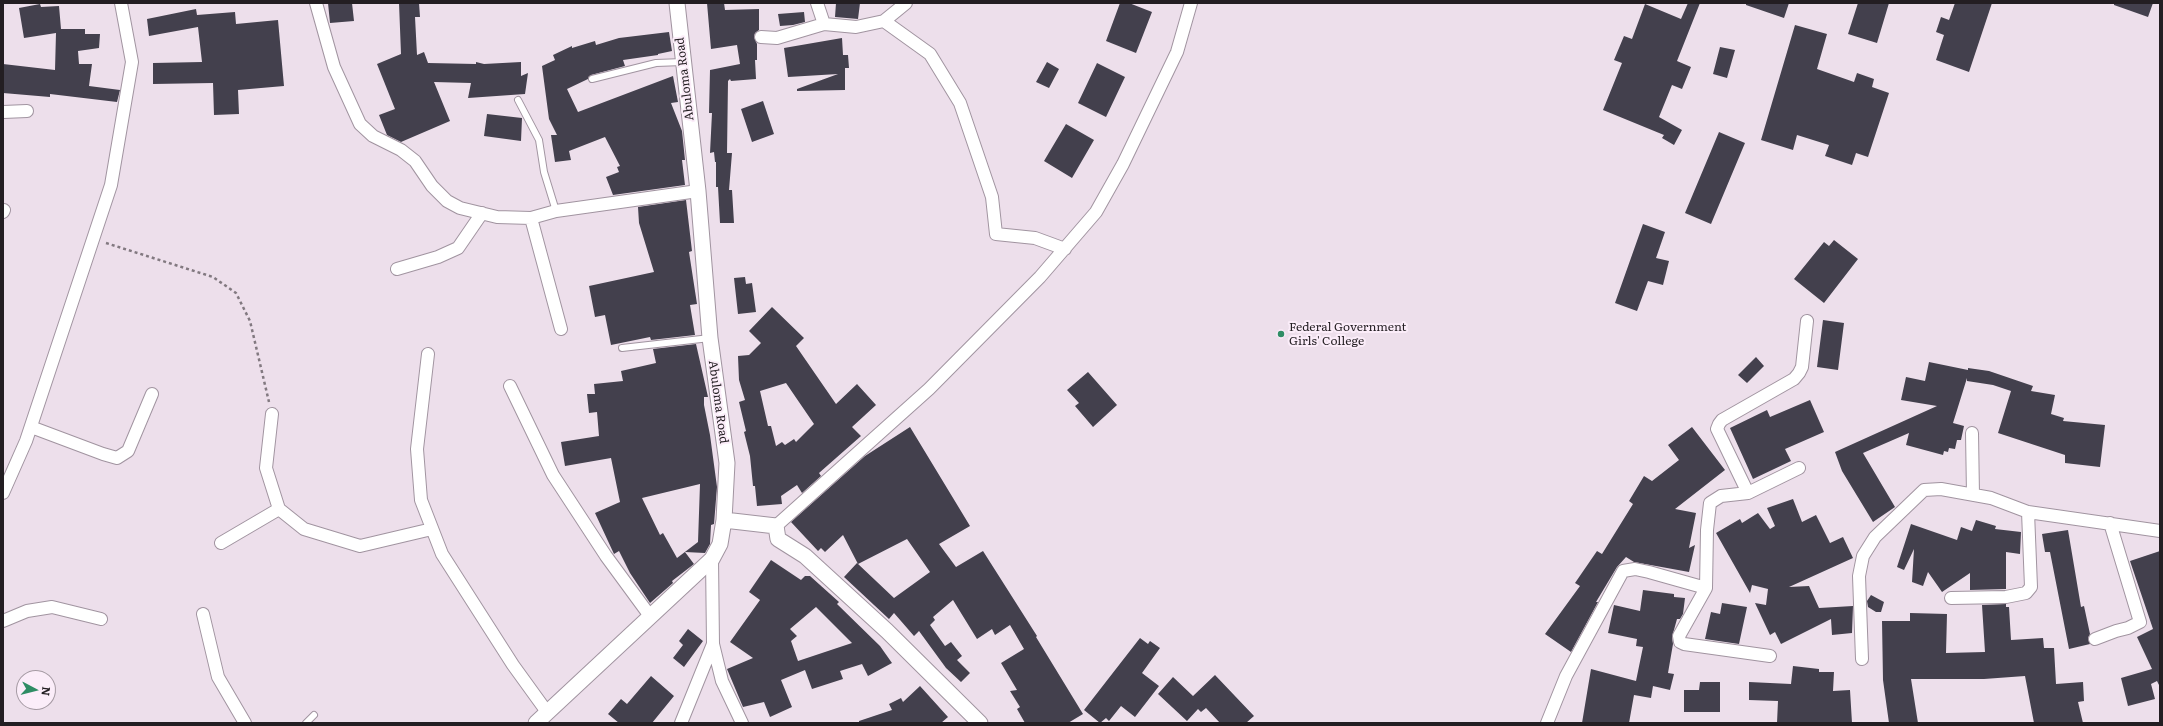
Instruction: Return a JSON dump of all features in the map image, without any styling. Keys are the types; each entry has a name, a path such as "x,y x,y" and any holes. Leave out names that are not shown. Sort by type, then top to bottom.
{"street":[{"path":"3,493 31,427 111,185 132,62 121,3"},
{"path":"316,3 334,67 360,124 373,136 401,150 415,161 432,186 447,201 460,208 497,216 531,218 556,211 698,192"},
{"name":"Abuloma Road","path":"540,720 712,559 720,544 724,520 727,463 710,338 698,192 677,3"},
{"path":"817,3 824,24"},
{"path":"761,38 776,38 824,24 856,26 884,21 906,3"},
{"path":"724,520 776,526 929,389 1040,277 1096,212 1123,164 1177,52 1191,3"},
{"path":"884,21 930,54 960,102 992,197 996,234 1035,238 1065,249"},
{"path":"3,112 27,111"},
{"path":"397,269 438,257 458,248 482,213"},
{"path":"531,218 561,329"},
{"path":"1748,494 1717,429 1722,420 1788,383 1799,373 1802,367 1807,321"},
{"path":"428,354 417,449 420,500 442,554 513,665 540,720"},
{"path":"510,386 553,475 606,556 650,616"},
{"path":"31,427 117,458 128,452 152,394"},
{"path":"272,414 266,468 279,509 304,529 360,546 432,529"},
{"path":"1972,433 1973,495"},
{"path":"1770,656 1680,642 1679,636 1706,588 1707,530 1710,503 1721,496 1748,494 1799,468"},
{"path":"1862,660 1859,576 1863,556 1875,537 1924,490 1941,489 1991,498 2028,512 2160,531"},
{"path":"222,543 279,509"},
{"path":"1951,598 2006,597 2026,593 2031,587 2028,512"},
{"path":"2095,639 2128,628 2140,622 2110,523"},
{"path":"776,526 778,539 804,556 887,631 980,723"},
{"path":"712,559 713,644 722,681 742,723"},
{"path":"1547,723 1566,676 1623,571 1635,569 1706,588"},
{"path":"3,621 27,611 52,607 101,619"},
{"path":"203,614 218,677 245,723"},
{"path":"681,723 713,644"}],"lane":[{"path":"592,79 656,63 683,62"},
{"path":"518,100 539,140 544,172 556,211"},
{"path":"622,348 710,338"},
{"path":"306,723 314,715"}],"path":[{"path":"94,239 213,277 236,293 250,321 272,414"}],"building":[{"path":"328,3 352,3 354,21 330,23"},
{"path":"399,3 419,3 420,17 415,17 417,55 424,52 428,63 476,64 476,62 484,64 521,62 521,76 528,73 525,94 468,98 471,83 434,82 450,121 401,142 387,135 379,115 395,109 377,64 401,54"},
{"path":"707,3 724,3 725,10 759,9 759,30 755,33 754,37 757,44 757,60 755,60 756,79 731,81 730,79 728,81 727,153 732,153 729,190 732,190 734,223 720,223 718,187 716,187 716,162 714,152 710,153 712,113 709,113 710,70 740,64 737,45 711,49"},
{"path":"836,3 860,3 858,19 835,17"},
{"path":"1120,3 1129,3 1152,12 1136,53 1106,41"},
{"path":"1688,3 1700,3 1677,61 1691,67 1682,89 1672,85 1659,117 1682,130 1674,145 1662,138 1664,135 1603,110 1622,63 1614,60 1624,36 1632,39 1645,4 1681,19"},
{"path":"1746,3 1789,3 1784,18 1746,5"},
{"path":"1858,3 1889,3 1877,43 1848,34"},
{"path":"1955,3 1992,3 1969,72 1936,60 1944,35 1936,32 1941,17 1949,20"},
{"path":"2114,3 2153,3 2148,17 2114,5"},
{"path":"40,4 41,7 59,6 61,29 85,29 85,34 100,34 99,48 78,51 79,64 92,64 89,86 120,90 117,102 50,94 50,97 3,93 3,64 55,70 56,33 24,38 19,8"},
{"path":"196,9 197,15 235,12 236,24 278,20 284,86 238,90 239,114 214,115 213,83 153,84 153,63 202,62 198,27 149,36 147,19"},
{"path":"804,12 805,22 780,26 778,14"},
{"path":"1795,25 1827,34 1817,69 1854,82 1857,73 1874,79 1872,87 1889,93 1868,157 1856,153 1852,165 1825,156 1829,145 1797,135 1793,150 1761,140"},
{"path":"669,32 672,51 658,55 623,60 625,66 591,75 588,79 567,89 578,112 673,76 678,102 671,103 682,131 685,160 682,160 685,185 613,195 606,177 619,172 617,167 620,166 605,137 569,151 571,160 555,162 551,135 557,135 549,119 542,66 555,60 553,55 572,46 572,48 595,41 596,45 619,38"},
{"path":"842,38 843,55 848,55 849,68 845,68 845,90 797,91 797,89 838,74 788,77 784,48"},
{"path":"1720,47 1735,50 1727,78 1713,74"},
{"path":"1047,62 1059,69 1049,88 1036,82"},
{"path":"1097,63 1125,77 1106,117 1078,103"},
{"path":"763,101 774,134 752,142 741,109"},
{"path":"487,114 522,118 521,141 484,136"},
{"path":"1066,124 1094,140 1072,178 1044,161"},
{"path":"1719,132 1745,143 1711,224 1685,213"},
{"path":"686,200 692,251 689,252 697,304 690,305 695,335 651,340 650,337 611,345 605,315 595,317 589,286 654,272 639,223 638,207"},
{"path":"1643,224 1665,232 1656,258 1669,261 1663,285 1648,281 1637,311 1615,303"},
{"path":"1834,240 1858,259 1824,303 1794,279 1824,242 1829,246"},
{"path":"745,277 746,284 752,283 756,312 738,314 734,278"},
{"path":"772,307 804,338 796,346 836,404 857,384 876,405 852,427 861,436 819,473 821,476 802,493 797,485 781,496 782,504 757,506 755,486 753,486 750,456 744,432 746,431 739,402 745,400 739,380 738,356 749,355 761,343 749,331","holes":["786,383 814,424 796,442 794,439 785,445 782,442 776,446 771,426 768,426 760,391"]},
{"path":"1823,320 1844,323 1838,370 1817,367"},
{"path":"696,344 708,397 704,397 704,405 710,435 717,487 714,524 711,525 710,544 705,553 685,552 694,564 672,581 673,583 650,603 630,573 619,551 614,554 595,513 620,502 611,458 565,466 561,442 599,436 597,412 589,413 587,394 595,394 594,384 623,381 621,371 656,363 653,349","holes":["700,484 698,542 677,558 663,533 660,535 642,498"]},
{"path":"1756,357 1764,366 1747,383 1738,375"},
{"path":"1929,362 1968,370 1968,368 1989,371 2033,386 2031,391 2055,395 2051,414 2064,418 2063,421 2105,425 2100,467 2065,463 2065,455 1998,433 2011,391 1993,385 1967,381 1967,378 1953,423 1964,426 1961,440 1957,440 1955,449 1949,448 1948,452 1944,451 1943,455 1906,445 1909,433 1863,453 1895,507 1873,522 1842,471 1835,452 1937,406 1901,400 1906,377 1925,381"},
{"path":"1088,372 1117,405 1093,427 1075,406 1079,403 1067,390"},
{"path":"1810,400 1824,432 1785,449 1791,461 1753,479 1730,428 1767,410 1770,417"},
{"path":"910,427 970,526 939,544 956,567 983,551 1037,636 1036,637 1083,714 1068,723 1025,723 1017,709 1020,707 1010,691 1017,690 1001,663 1024,649 1010,625 995,635 992,629 977,639 953,600 933,617 935,620 930,625 945,646 951,642 962,656 957,660 970,673 961,682 946,668 919,631 914,636 894,613 889,619 844,577 857,563 858,564 843,535 825,552 821,548 818,551 791,522 865,456","holes":["907,539 930,572 894,598 858,564"]},
{"path":"1692,427 1725,470 1675,509 1696,513 1689,548 1695,545 1689,572 1634,562 1626,557 1617,567 1596,602 1598,602 1571,652 1545,634 1580,586 1575,583 1597,551 1602,554 1633,504 1629,501 1644,476 1652,481 1679,460 1668,445"},
{"path":"1793,499 1802,522 1816,515 1830,543 1843,537 1853,558 1789,587 1809,586 1819,608 1853,606 1852,633 1832,635 1831,619 1781,644 1775,632 1770,635 1755,603 1766,605 1768,589 1752,585 1750,593 1716,533 1740,519 1742,523 1758,513 1770,529 1775,526 1767,508"},
{"path":"1976,520 1996,526 1995,529 2021,532 2020,554 2006,552 2006,589 1970,590 1970,573 1942,592 1928,572 1923,586 1912,582 1914,549 1904,570 1897,567 1911,524 1957,540 1961,527 1972,531"},
{"path":"2068,530 2081,607 2084,606 2090,634 2088,638 2090,644 2069,649 2050,552 2045,552 2042,534"},
{"path":"2160,551 2160,687 2157,681 2151,684 2155,699 2128,706 2121,678 2152,669 2137,637 2153,629 2130,561"},
{"path":"771,560 801,580 805,576 810,576 839,602 837,604 880,646 892,663 868,676 862,664 840,671 843,679 812,689 805,670 781,680 792,707 770,717 764,702 743,707 727,669 753,658 730,642 760,600 749,592","holes":["816,607 852,643 798,661 791,641 797,636 790,629"]},
{"path":"1643,590 1674,594 1674,597 1685,598 1683,614 1680,619 1677,619 1672,637 1673,644 1668,673 1674,674 1670,690 1653,686 1651,698 1634,695 1629,723 1582,723 1591,669 1636,681 1643,647 1636,646 1637,639 1608,633 1614,605 1640,611"},
{"path":"1871,595 1884,602 1881,612 1876,612 1868,607 1867,601"},
{"path":"1722,603 1747,607 1739,644 1705,639 1711,612 1720,614"},
{"path":"2006,604 2006,607 2009,607 2011,640 2043,638 2044,648 2054,648 2056,684 2083,682 2084,701 2078,702 2083,723 2034,723 2025,676 1984,679 1911,679 1918,723 1889,723 1883,680 1882,621 1910,621 1910,613 1947,614 1946,653 1985,652 1982,605"},
{"path":"688,629 703,641 684,667 673,658 683,645 679,641"},
{"path":"1140,638 1148,644 1150,641 1160,648 1142,673 1159,686 1135,717 1121,706 1109,721 1106,718 1100,723 1084,710"},
{"path":"1793,666 1819,669 1819,672 1834,672 1833,691 1850,690 1852,723 1777,723 1778,701 1749,700 1749,682 1791,684"},
{"path":"1215,675 1254,716 1246,723 1220,723 1206,708 1201,712 1198,709 1187,721 1158,694 1173,677 1193,696"},
{"path":"651,676 674,696 652,723 619,723 608,714 621,699 627,704"},
{"path":"1700,682 1720,682 1720,712 1684,712 1684,690 1699,690"},
{"path":"920,686 948,717 941,723 859,723 859,721 892,710 889,704 901,698 903,702"}],"place":[{"name":"Federal Government Girls' College","path":"1281,334"}]}
